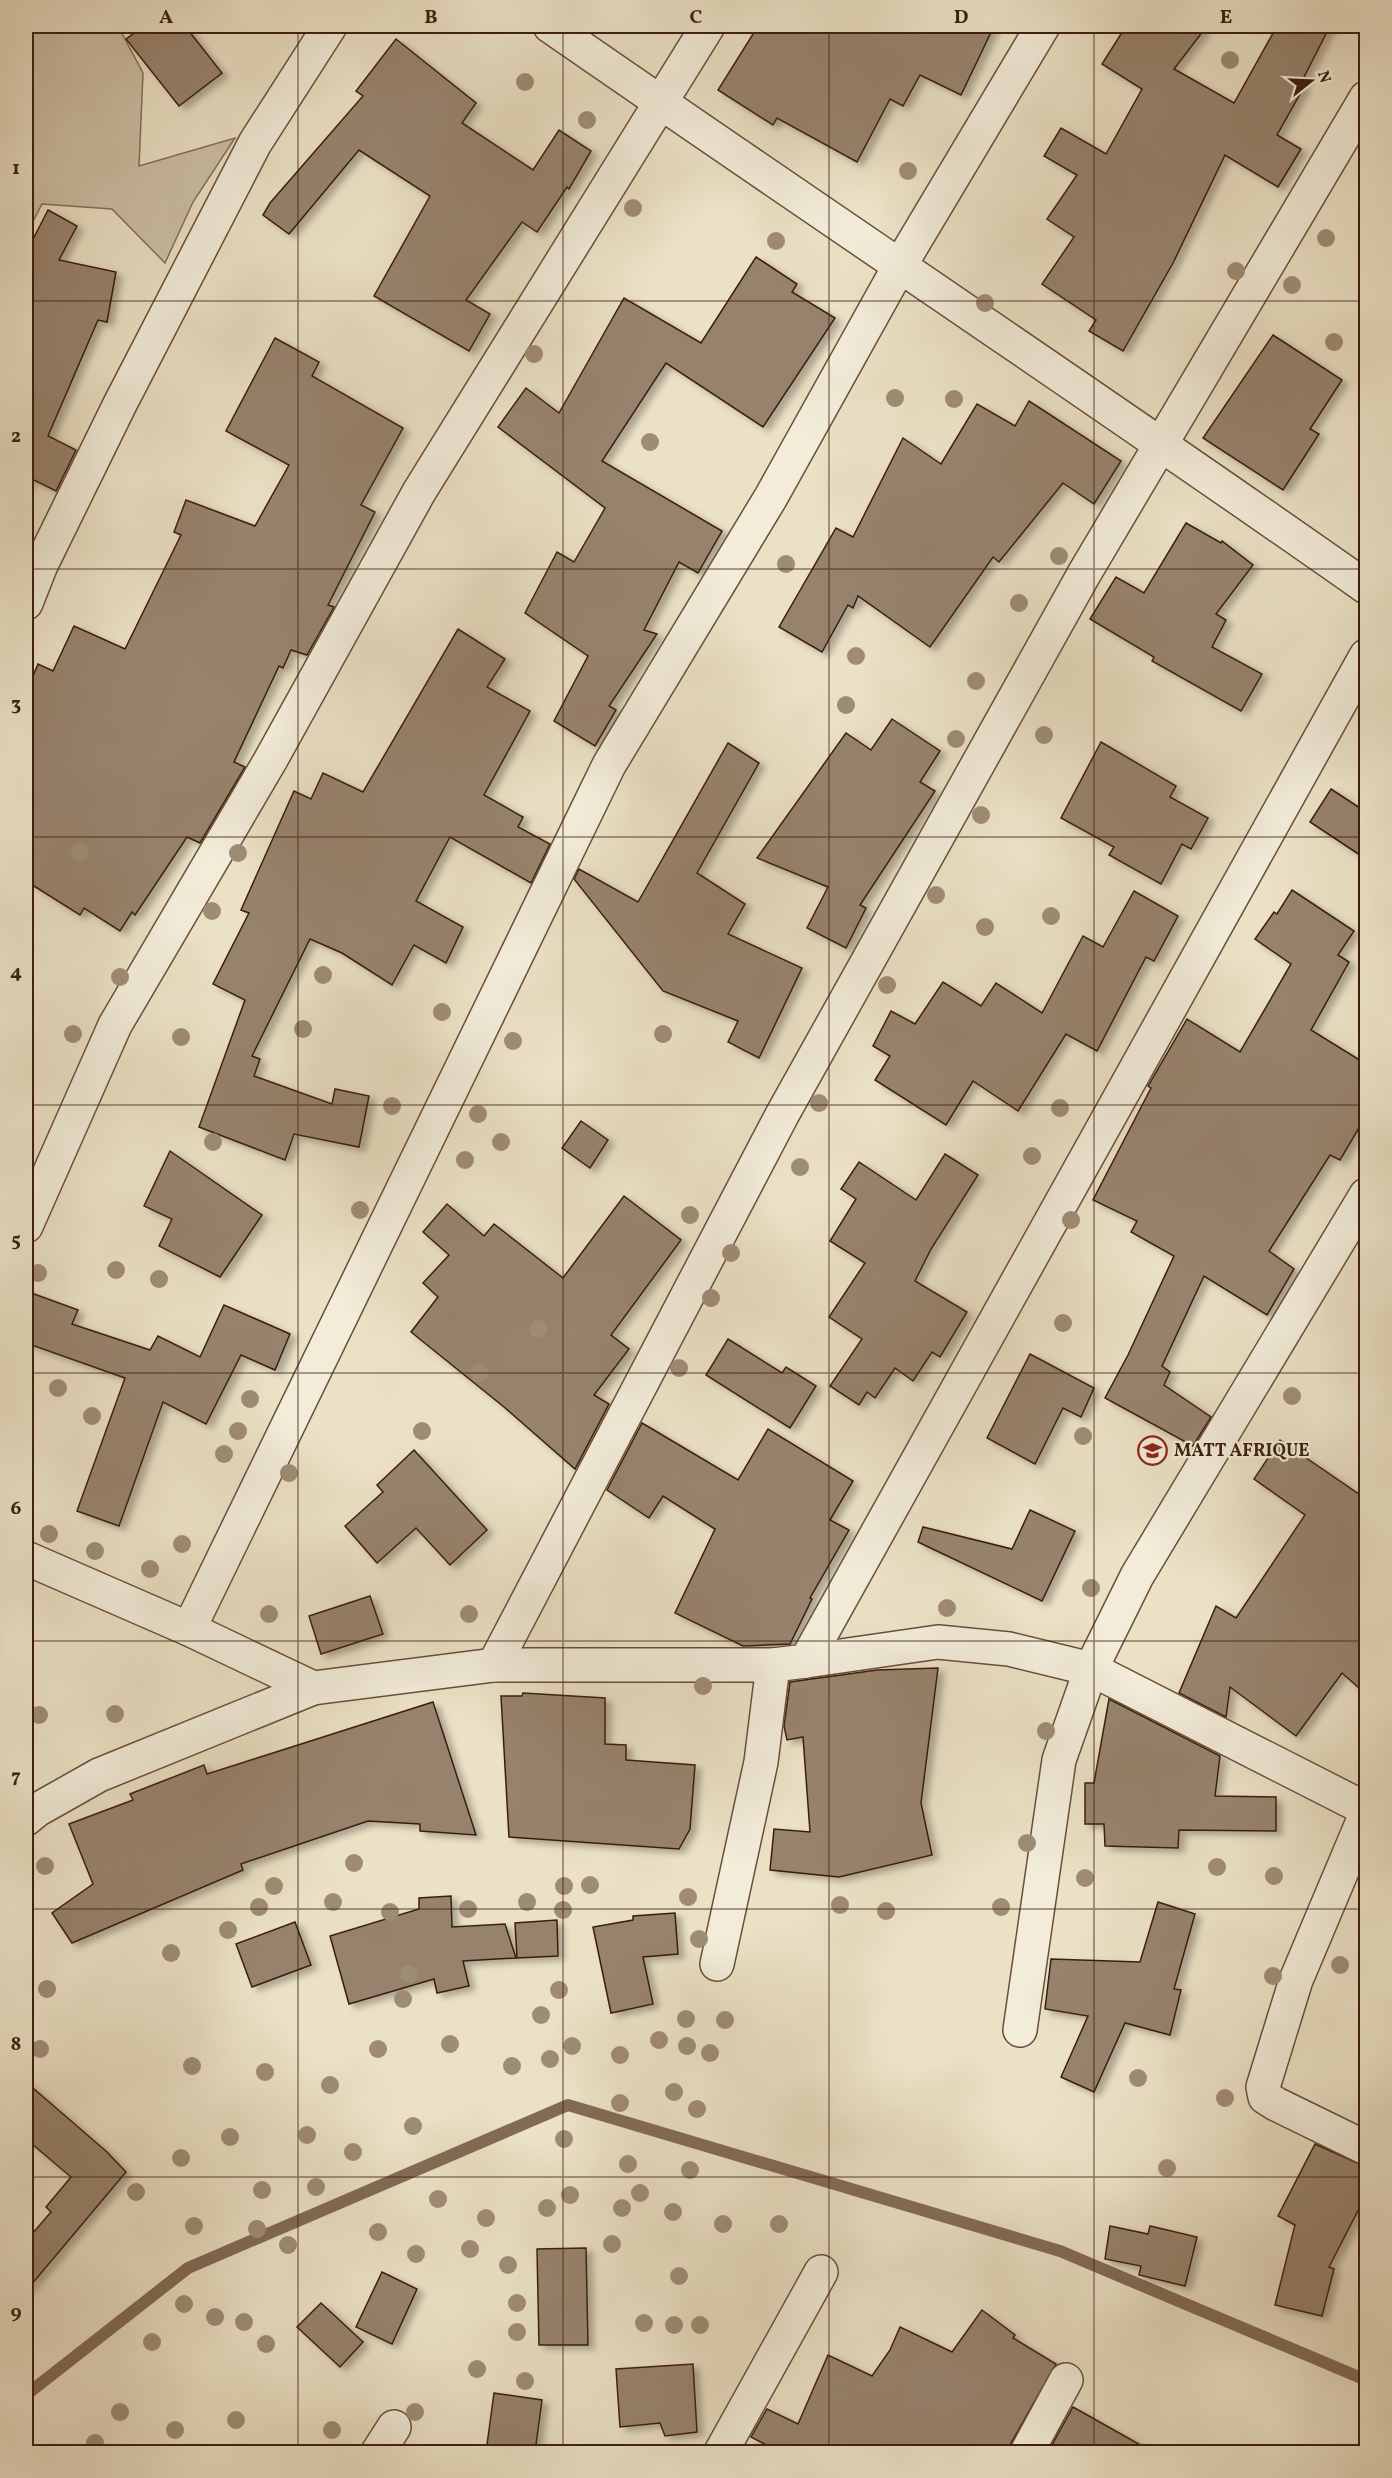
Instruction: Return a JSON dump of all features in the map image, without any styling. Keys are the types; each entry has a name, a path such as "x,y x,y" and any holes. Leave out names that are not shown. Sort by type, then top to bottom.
{"street":[{"path":"26,603 41,564 120,404 255,143 330,26"},
{"path":"550,26 899,267 1161,442 1366,587"},
{"path":"26,1226 115,1025 270,761 419,492 708,26"},
{"path":"189,1629 609,765 771,497 899,267 1043,26"},
{"path":"494,1665 782,1115 1078,585 1366,98"},
{"path":"806,1661 1366,656"},
{"path":"1020,2030 1059,1760 1091,1670 1137,1576 1366,1195"},
{"path":"26,1558 189,1629 314,1688"},
{"path":"26,1819 37,1810 99,1775 314,1688 494,1665 773,1665 938,1642 1009,1649 1091,1670 1366,1809"},
{"path":"717,1964 761,1762 773,1665"},
{"path":"1366,1814 1296,1980 1263,2086 1265,2097 1276,2104 1366,2148"},
{"path":"721,2452 821,2272"},
{"path":"1027,2452 1066,2380"}],"shaded area":[{"path":"26,26 118,26 143,73 139,166 235,138 193,202 165,263 112,209 42,204 26,235"}],"building":[{"path":"144,26 185,26 222,73 179,106 126,39"},
{"path":"758,26 994,26 961,95 920,75 903,106 890,99 857,162 777,118 773,125 718,90"},
{"path":"1126,26 1207,26 1174,69 1234,103 1277,26 1330,26 1300,85 1304,87 1277,135 1301,149 1278,187 1225,155 1173,263 1123,351 1089,331 1096,320 1042,284 1074,237 1047,219 1077,175 1044,156 1061,128 1106,154 1142,89 1102,64"},
{"path":"396,39 476,103 462,123 533,170 559,130 591,151 569,189 567,187 537,232 522,222 466,300 490,314 469,351 374,296 430,196 359,150 289,234 263,215 270,203 363,96 356,91"},
{"path":"48,210 77,226 59,260 116,272 107,322 98,320 48,436 76,450 56,491 30,478 26,489 26,253"},
{"path":"756,257 797,284 792,292 835,318 763,427 666,363 602,461 722,531 698,573 679,562 644,630 657,634 609,706 616,710 595,746 554,721 588,656 525,613 557,552 574,562 605,508 498,427 526,388 559,413 624,298 701,343"},
{"path":"1273,335 1342,380 1310,429 1319,434 1283,490 1203,438"},
{"path":"275,338 319,362 312,376 403,428 361,505 375,512 328,605 334,607 307,655 291,650 283,668 279,666 234,762 245,767 200,843 187,837 135,915 132,912 120,931 84,908 80,915 26,881 26,693 38,664 53,671 74,626 125,649 181,535 174,532 186,500 255,526 289,465 226,431"},
{"path":"1029,401 1121,461 1094,504 1063,483 999,562 993,557 930,647 858,596 853,608 848,605 822,652 779,627 836,528 853,537 903,438 941,464 977,404 1015,426"},
{"path":"1186,523 1221,543 1222,541 1253,565 1216,614 1226,620 1212,647 1262,674 1241,711 1152,661 1154,657 1090,619 1116,577 1144,593"},
{"path":"458,629 505,659 487,687 530,711 484,795 523,817 518,827 550,844 531,883 450,837 416,901 463,927 446,963 414,945 392,985 342,953 310,939 252,1056 260,1059 254,1076 332,1104 335,1089 369,1096 359,1147 294,1134 285,1160 199,1127 245,1000 213,984 249,913 241,910 294,791 311,799 323,773 363,792"},
{"path":"892,719 940,751 920,782 935,791 860,905 866,908 846,948 807,928 828,887 757,858 846,733 871,750"},
{"path":"1101,742 1176,786 1170,797 1208,818 1191,849 1182,844 1161,884 1109,855 1114,847 1061,818"},
{"path":"728,743 759,763 697,873 745,904 728,934 802,968 759,1058 728,1042 738,1021 663,991 574,879 579,869 638,902"},
{"path":"1331,789 1366,812 1366,859 1310,822"},
{"path":"1292,890 1354,931 1338,955 1349,962 1311,1030 1366,1064 1366,1116 1340,1160 1330,1155 1269,1251 1294,1269 1267,1315 1204,1276 1162,1366 1170,1372 1164,1385 1211,1417 1193,1446 1105,1398 1128,1355 1174,1256 1131,1232 1137,1221 1093,1200 1151,1088 1148,1086 1187,1019 1240,1052 1291,964 1255,939 1274,912 1277,914"},
{"path":"1134,891 1178,916 1154,961 1146,957 1097,1051 1066,1034 1018,1111 973,1081 946,1125 875,1080 890,1056 873,1046 891,1011 915,1024 943,982 981,1006 996,983 1042,1013 1083,936 1103,947"},
{"path":"581,1121 608,1140 590,1168 562,1148"},
{"path":"170,1151 262,1215 220,1277 159,1246 172,1219 144,1206"},
{"path":"945,1154 978,1175 931,1249 915,1281 967,1312 940,1357 932,1352 913,1381 895,1368 875,1398 867,1392 859,1405 830,1386 862,1339 829,1317 865,1263 830,1241 856,1199 841,1189 859,1162 916,1200"},
{"path":"624,1196 681,1240 611,1335 629,1349 594,1395 609,1404 575,1469 504,1407 411,1332 438,1297 423,1283 449,1255 423,1232 447,1204 484,1236 494,1224 563,1278"},
{"path":"26,1291 78,1310 72,1324 150,1350 158,1336 200,1357 224,1305 290,1334 275,1370 241,1355 206,1424 163,1402 119,1526 77,1511 125,1378 26,1343"},
{"path":"728,1339 782,1373 786,1367 816,1386 790,1428 706,1375"},
{"path":"1030,1354 1094,1388 1081,1417 1063,1408 1035,1464 987,1438"},
{"path":"642,1423 738,1480 768,1429 853,1481 830,1520 849,1530 810,1598 812,1599 790,1644 743,1646 675,1613 715,1529 663,1496 649,1518 607,1490"},
{"path":"1280,1440 1366,1499 1366,1694 1342,1673 1296,1736 1230,1687 1226,1717 1179,1693 1216,1606 1236,1618 1305,1515 1254,1479"},
{"path":"414,1450 487,1530 450,1565 416,1528 377,1563 345,1526 383,1492 377,1485"},
{"path":"1030,1510 1075,1531 1042,1601 918,1542 923,1527 1012,1549"},
{"path":"370,1596 383,1634 321,1654 309,1616"},
{"path":"938,1668 921,1803 932,1855 839,1877 770,1870 774,1829 810,1832 803,1737 787,1740 784,1726 790,1682 877,1670"},
{"path":"523,1693 605,1698 605,1744 626,1745 626,1760 695,1765 690,1829 679,1849 509,1837 501,1696 522,1696"},
{"path":"1109,1699 1220,1756 1215,1796 1276,1797 1276,1831 1179,1830 1178,1848 1105,1846 1104,1824 1085,1824 1085,1783 1094,1783"},
{"path":"433,1702 476,1835 420,1831 420,1824 368,1821 241,1864 243,1870 72,1943 52,1913 93,1884 69,1824 133,1800 130,1794 204,1765 207,1774"},
{"path":"451,1896 452,1927 505,1924 516,1958 463,1961 469,1986 437,1993 434,1979 349,2004 330,1936 419,1909 419,1898"},
{"path":"1158,1902 1195,1914 1174,1989 1181,1990 1170,2035 1125,2023 1094,2092 1061,2077 1088,2016 1045,2009 1051,1959 1140,1962"},
{"path":"675,1913 678,1954 643,1957 653,2004 611,2013 593,1927 633,1920 633,1916"},
{"path":"557,1920 558,1956 517,1958 515,1923"},
{"path":"295,1922 311,1965 252,1987 236,1944"},
{"path":"26,2082 107,2152 126,2172 26,2291 26,2241 51,2212 46,2207 71,2177 26,2139"},
{"path":"1315,2144 1366,2167 1366,2195 1329,2267 1334,2269 1322,2316 1275,2305 1295,2225 1278,2216"},
{"path":"1110,2226 1148,2234 1150,2226 1197,2237 1185,2286 1139,2275 1141,2266 1105,2259"},
{"path":"586,2248 588,2345 539,2345 537,2249"},
{"path":"382,2272 417,2289 392,2344 356,2327"},
{"path":"321,2303 363,2342 340,2367 297,2327"},
{"path":"982,2310 1015,2335 1013,2338 1056,2364 1008,2452 780,2452 751,2437 767,2409 798,2424 828,2355 872,2376 890,2350 900,2327 952,2352"},
{"path":"693,2364 697,2432 665,2436 660,2423 620,2427 616,2369"},
{"path":"494,2393 542,2400 535,2452 486,2452"},
{"path":"1073,2407 1153,2452 1048,2452"}],"waterway":[{"path":"26,2395 188,2268 568,2105 1060,2251 1366,2380"}],"place":[{"name":"MATT AFRIQUE","path":"1153,1451"}]}
